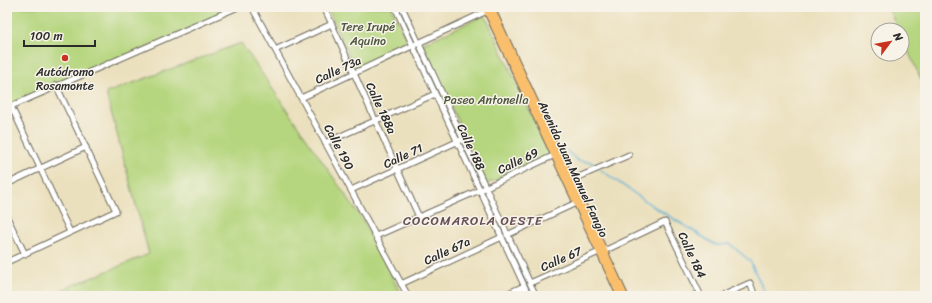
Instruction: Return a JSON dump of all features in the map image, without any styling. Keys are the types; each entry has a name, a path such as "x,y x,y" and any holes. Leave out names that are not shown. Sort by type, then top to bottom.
{"main road":[{"name":"Avenida Juan Manuel Fangio","path":"489,8 556,154 576,203 625,296"},
{"name":"Avenida Juan Manuel Fangio","path":"556,154 572,180 620,296"}],"street":[{"path":"70,232 9,107 56,85 238,7"},
{"name":"Calle 190","path":"252,7 408,296"},
{"name":"Calle 188a","path":"324,7 419,217"},
{"name":"Calle 188","path":"395,7 416,44 460,141 480,190 536,296"},
{"name":"Calle 188","path":"402,7 435,94 486,188 529,296"},
{"name":"Calle 73a","path":"301,98 489,8"},
{"path":"275,50 332,24"},
{"path":"7,262 116,211 56,85"},
{"path":"325,143 435,94"},
{"name":"Calle 71","path":"351,190 399,170 460,141"},
{"path":"7,184 86,147"},
{"name":"Calle 69","path":"376,236 486,188 556,154"},
{"path":"572,180 629,155"},
{"name":"Calle 67a","path":"401,284 576,203"},
{"path":"7,217 25,254"},
{"name":"Calle 67","path":"530,284 665,222"},
{"name":"Calle 184","path":"665,222 700,295"},
{"path":"721,296 750,283 756,296"},
{"path":"502,296 524,286"},
{"path":"693,296 700,295"}],"green space":[{"name":"Autódromo Rosamonte","path":"7,7 238,7 7,110"},
{"name":"Tere Irupé Aquino","path":"327,7 391,7 409,45 355,69"},
{"path":"888,7 925,7 925,88 910,55 910,22 895,22"},
{"name":"Paseo Antonella","path":"485,15 550,155 487,184 422,44"},
{"path":"241,43 362,219 402,296 47,296 149,254 106,93"}],"waterway":[{"path":"567,151 578,161 591,162 598,168"},
{"path":"601,170 651,205 716,245 730,244 750,261 764,291 769,296"}],"place":[{"name":"Autódromo Rosamonte","path":"65,58"}],"district":[{"name":"COCOMAROLA OESTE","path":"473,220"}]}
